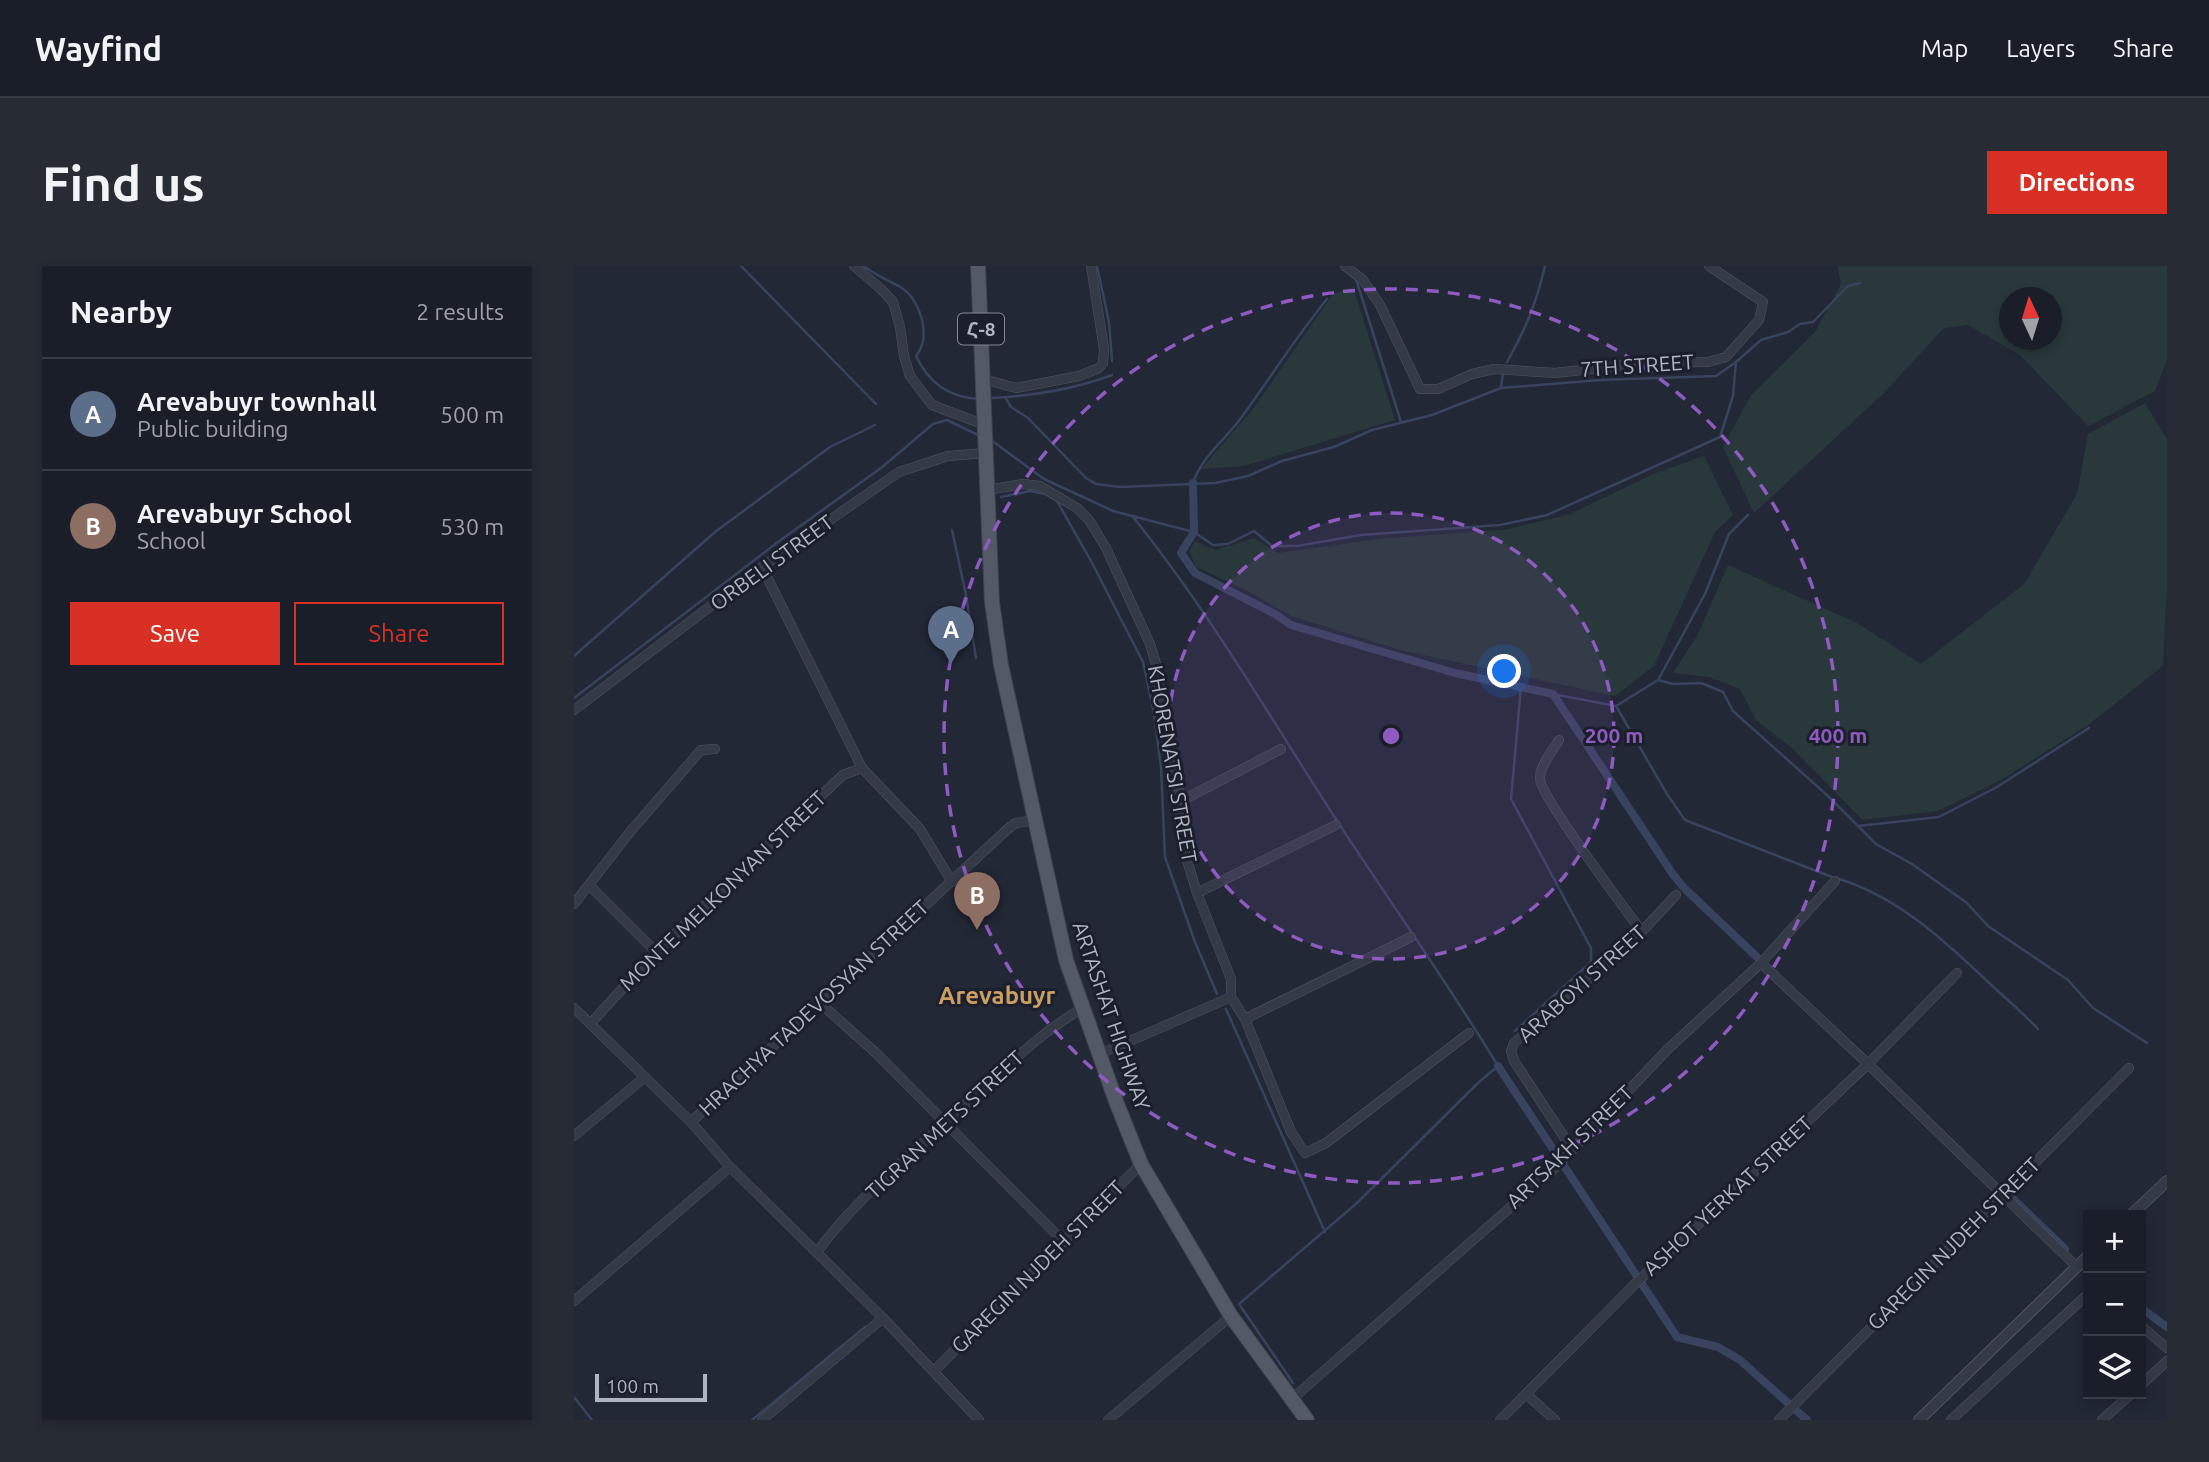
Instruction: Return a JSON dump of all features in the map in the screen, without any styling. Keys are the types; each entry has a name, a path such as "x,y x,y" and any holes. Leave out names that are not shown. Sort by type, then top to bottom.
{"main road":[{"name":"Հ-8","path":"978,266 987,453"},
{"name":"ARTASHAT HIGHWAY","path":"987,453 992,602 996,632 1061,941 1083,1008 1141,1164 1231,1316 1307,1420"}],"street":[{"path":"854,266 892,302 910,376 932,405 985,425"},
{"path":"983,393 1079,376 1100,368 1104,349 1091,266"},
{"name":"7TH STREET","path":"1345,266 1357,275 1380,305 1420,389 1438,389 1472,374 1494,369 1555,373 1643,363 1708,362 1726,357 1759,320 1763,302 1709,266"},
{"name":"ORBELI STREET","path":"574,710 762,567 899,472 948,456 987,453"},
{"name":"KHORENATSI STREET","path":"987,490 1023,484 1040,486 1077,508 1107,548 1150,644 1156,664 1163,716 1181,801 1180,828 1197,893 1231,979 1231,997 1245,1019 1278,1102 1297,1143 1305,1153 1326,1143 1469,1033"},
{"path":"762,567 862,768 920,829 952,882"},
{"path":"1559,740 1539,775 1541,783 1555,809 1642,932"},
{"path":"574,904 630,832 701,750 715,749"},
{"path":"1181,801 1281,749"},
{"name":"MONTE MELKONYAN STREET","path":"590,1024 656,952 843,775 862,768"},
{"name":"HRACHYA TADEVOSYAN STREET","path":"691,1122 1010,827 1016,823 1035,820"},
{"path":"1197,893 1336,825"},
{"name":"ARTSAKH STREET","path":"1292,1399 1554,1168 1668,1049 1761,963 1835,881"},
{"path":"590,886 656,952"},
{"name":"ARABOYI STREET","path":"1569,1152 1514,1061 1511,1051 1514,1043 1582,987 1642,932 1676,895"},
{"path":"1245,1019 1411,937"},
{"path":"1761,963 1868,1063 2077,1267"},
{"name":"ASHOT YERKAT STREET","path":"1500,1420 1645,1274 1860,1071 1957,972"},
{"path":"1100,1054 1231,997"},
{"path":"820,1003 876,1053 1064,1242"},
{"path":"574,1008 691,1122 730,1167 883,1318 979,1420"},
{"name":"TIGRAN METS STREET","path":"817,1252 837,1224 945,1123 1059,1021 1083,1008"},
{"name":"GAREGIN NJDEH STREET","path":"1779,1420 2129,1068"},
{"path":"574,1136 645,1077"},
{"name":"GAREGIN NJDEH STREET","path":"934,1371 1141,1164"},
{"path":"574,1301 730,1167"},
{"path":"2136,1210 2167,1181"},
{"path":"1919,1420 2083,1261"},
{"path":"1951,1420 2083,1299"},
{"path":"1108,1420 1231,1316"},
{"path":"762,1420 883,1318"},
{"path":"2146,1330 2167,1348"},
{"path":"2146,1380 2167,1361"},
{"path":"1526,1394 1555,1420"},
{"path":"2102,1420 2125,1399"}],"shaded area":[{"path":"1837,266 2167,266 2167,360 2155,391 2088,426 2020,355 2011,350 2062,350 2062,287 1999,287 1999,343 1968,325 1944,328 1885,392 1754,513 1723,447 1751,395 1815,332 1841,284"},
{"path":"1353,287 1395,420 1244,466 1201,469 1253,409 1333,294"},
{"path":"2145,403 2167,439 2167,587 2163,666 2088,725 2001,780 1938,811 1862,820 1792,748 1756,720 1740,689 1710,677 1673,673 1698,634 1728,565 1857,623 1921,664 2024,584 2077,494 2088,434"},
{"path":"1704,456 1733,515 1715,532 1654,666 1615,696 1400,650 1291,616 1250,592 1196,567 1189,551 1195,541 1216,550 1254,538 1278,553 1386,538 1504,530 1570,514 1653,474"}],"waterway":[{"path":"741,266 876,404"},
{"path":"864,266 902,288 916,304 924,334 916,356 927,374 950,392 980,399"},
{"path":"1097,266 1109,322 1112,361"},
{"path":"1507,362 1530,316 1545,266"},
{"path":"1356,279 1401,422"},
{"path":"1005,397 1011,407 1028,418 1086,478 1096,484 1120,487 1215,483 1248,476 1282,461 1334,447 1372,430 1432,415 1501,388 1600,380 1716,376 1761,340 1788,332 1800,324 1813,322 1848,286 1860,283"},
{"path":"1193,483 1208,456 1241,418 1327,299"},
{"path":"991,440 1044,479 1113,511 1194,532 1213,545 1228,544 1254,531 1272,546 1297,546 1361,535 1500,525 1547,515 1720,437 1733,396 1736,362"},
{"path":"1501,387 1503,373"},
{"path":"990,398 1052,391 1112,375"},
{"path":"574,698 778,542 881,468 933,424 947,420 978,435"},
{"path":"574,656 715,532 830,447 875,425"},
{"path":"1193,483 1194,532 1181,553 1195,573 1291,625 1455,673 1553,694 1672,873 1684,888 1757,957"},
{"path":"1001,497 1030,491 1045,494 1057,501 1143,662 1154,713 1161,767 1165,857 1195,942 1217,994"},
{"path":"1658,680 1705,594 1729,534 1748,515"},
{"path":"1133,517 1212,625 1498,1066 1357,1203 1239,1304 1293,1383"},
{"path":"952,530 976,658"},
{"path":"1616,706 1658,680 1673,684 1701,683 1723,692 1733,711 1828,796 1876,844 1912,864 1967,903 1988,926 2068,980 2093,1008 2147,1043"},
{"path":"1515,1031 1591,962 1591,948 1511,799 1521,687"},
{"path":"1553,694 1616,706 1685,820 1876,894 1935,934 2038,1029"},
{"path":"1858,826 1939,817 1997,787 2089,728"},
{"path":"1226,1009 1325,1232"},
{"path":"1498,1066 1677,1337 1718,1347 1740,1360 1807,1420"},
{"path":"2012,1198 2065,1249"},
{"path":"2146,1312 2167,1327"},
{"path":"752,1420 865,1327"},
{"path":"574,1397 592,1420"}],"place":[{"name":"Arevabuyr townhall","path":"951,664"},
{"name":"Arevabuyr School","path":"977,930"}],"district":[{"name":"Arevabuyr","path":"997,996"}]}
